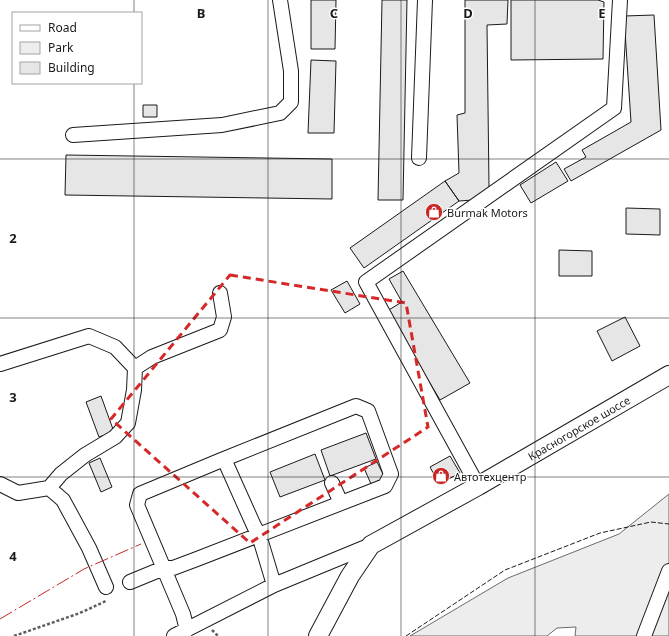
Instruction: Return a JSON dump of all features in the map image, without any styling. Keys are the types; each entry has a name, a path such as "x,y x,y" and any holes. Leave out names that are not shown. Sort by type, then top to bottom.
{"main road":[{"name":"Красногорское шоссе","path":"318,636 350,576 371,545 478,486 669,375"}],"street":[{"path":"73,135 222,125 280,113 291,102 291,71 280,0"},
{"path":"419,158 425,0"},
{"path":"478,486 366,282 614,108 620,0"},
{"path":"135,368 152,357 220,330 224,317 220,293"},
{"path":"0,364 89,336 115,347 135,368 134,390 128,423 115,437 85,455 61,474 49,488 18,493 0,484"},
{"path":"130,582 164,568 173,568 385,486 391,474 368,412 356,406 140,494 137,505 164,568 183,614 187,630"},
{"path":"224,459 259,535 274,585"},
{"path":"332,483 341,503"},
{"path":"49,488 63,500 89,548 106,594"},
{"path":"174,636 274,585 371,545"},
{"path":"644,636 669,570"}],"path":[{"path":"14,636 80,613 106,594"}],"highlighted area":[{"path":"230,275 406,303 428,427 250,543 111,419"}],"green space":[{"path":"669,494 669,636 575,636 576,627 557,628 547,636 410,636 508,578 619,534"}],"building":[{"path":"311,0 336,0 335,49 311,49"},
{"path":"382,0 407,0 403,200 378,200"},
{"path":"465,0 508,0 507,24 487,25 489,187 473,200 459,201 445,181 459,173 457,115 465,113"},
{"path":"511,0 598,0 604,2 603,59 511,60"},
{"path":"654,15 661,130 571,181 564,169 586,157 582,150 631,122 624,16"},
{"path":"311,60 336,61 334,133 308,133"},
{"path":"143,105 157,105 157,117 143,117"},
{"path":"66,155 332,159 332,199 65,195"},
{"path":"556,162 568,181 531,203 520,185"},
{"path":"445,181 459,201 364,268 350,248"},
{"path":"626,208 660,209 660,235 626,234"},
{"path":"559,250 592,251 592,276 559,276"},
{"path":"403,271 470,383 440,400 387,311 402,302 389,279"},
{"path":"347,281 360,304 345,313 331,290"},
{"path":"625,317 640,346 612,361 597,331"},
{"path":"101,396 114,432 99,437 86,402"},
{"path":"366,433 376,459 330,476 321,450"},
{"path":"315,454 325,480 280,497 270,472"},
{"path":"450,456 460,473 439,484 430,467"},
{"path":"100,458 112,487 101,492 89,463"},
{"path":"377,462 385,478 371,484 364,468"}],"fence":[{"path":"406,636 505,570 600,533 651,522 669,524"}],"power":[{"path":"0,619 84,569 141,544"}],"place":[{"name":"Burmak Motors","path":"434,212"},
{"name":"Автотехцентр","path":"441,476"}]}
